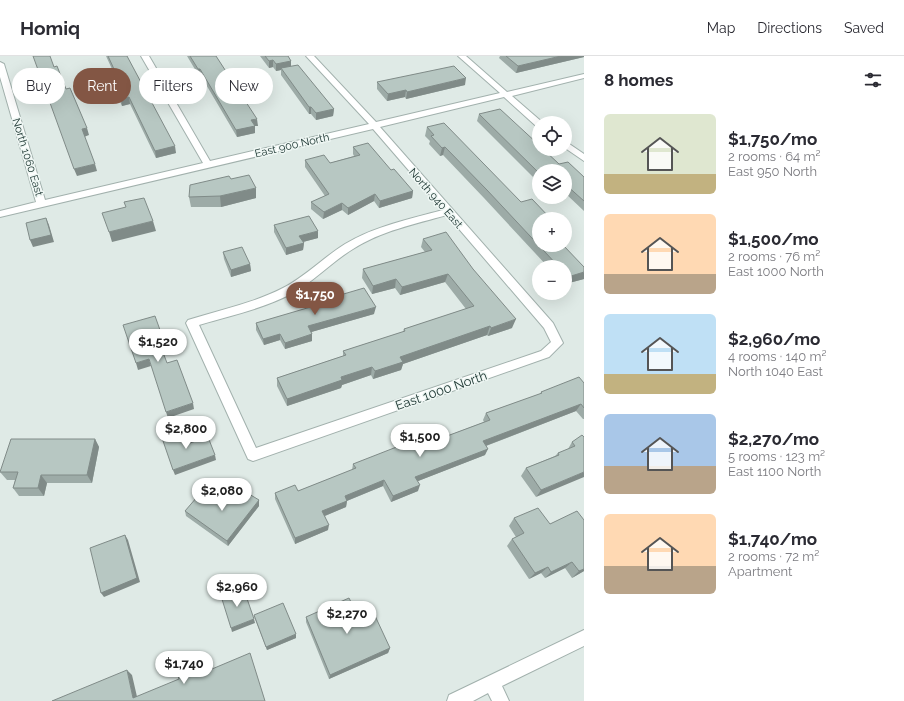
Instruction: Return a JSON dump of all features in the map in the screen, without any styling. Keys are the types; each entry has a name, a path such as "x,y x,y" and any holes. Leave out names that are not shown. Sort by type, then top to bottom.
{"street":[{"path":"145,56 208,165"},
{"name":"North 940 East","path":"310,56 374,125 448,212 549,326 557,343"},
{"path":"462,56 532,118"},
{"name":"North 1060 East","path":"0,64 42,204"},
{"name":"East 900 North","path":"0,214 584,76"},
{"path":"572,149 584,158"},
{"name":"East 1000 North","path":"448,212 396,226 359,241 331,258 308,278 287,291 192,323 253,455 545,354 557,343"},
{"path":"455,701 584,638"},
{"path":"492,683 501,701"}],"building":[{"path":"33,56 50,56 54,67 57,66 58,68 37,68"},
{"path":"108,56 127,56 139,78 139,104 153,104 175,146 155,151 131,101 131,68 114,68"},
{"path":"190,56 216,56 224,68 215,68 215,94 207,81 207,68 197,68"},
{"path":"265,56 288,56 291,61 276,64 273,60 269,61"},
{"path":"506,56 561,56 518,66"},
{"path":"298,65 334,109 316,113 311,107 309,107 281,68"},
{"path":"454,66 466,78 407,92 406,90 388,94 377,82"},
{"path":"65,86 66,89 70,88 73,95 73,104 77,104 87,128 82,129 95,164 74,169 50,104 65,104"},
{"path":"221,104 247,104 257,119 251,120 255,126 236,130"},
{"path":"500,109 532,139 532,156 550,156 559,164 532,164 532,166 479,114"},
{"path":"444,123 521,202 532,199 532,204 537,204 544,212 532,212 532,238 445,147 442,148 431,136 434,135 427,127"},
{"path":"368,143 391,170 394,169 413,191 380,201 375,194 348,208 342,203 324,212 311,202 329,194 305,160 324,155 330,163 360,155 353,147"},
{"path":"568,162 570,164 559,164"},
{"path":"572,166 584,177 584,201 572,190"},
{"path":"249,175 256,188 220,196 189,197 190,185 229,176 231,179"},
{"path":"144,198 153,221 109,232 102,213 126,207 124,202"},
{"path":"309,216 318,231 299,236 304,243 286,248 274,225"},
{"path":"46,218 51,235 30,240 26,223"},
{"path":"446,232 473,269 516,319 491,328 490,326 400,357 403,362 375,371 372,367 341,377 342,380 287,399 277,378 346,355 343,351 405,331 404,329 474,306 448,274 402,287 396,279 373,286 363,269 432,250 423,239"},
{"path":"242,247 250,264 231,270 223,252"},
{"path":"545,252 570,252 584,267 584,272 572,276 572,260 552,260"},
{"path":"364,288 376,307 308,326 312,334 285,343 280,334 263,339 256,323 314,306 313,303"},
{"path":"155,316 160,330 155,331 167,363 177,360 193,403 166,412 149,359 136,363 123,325"},
{"path":"579,377 584,383 584,408 581,404 483,441 488,449 415,477 420,485 393,496 384,480 345,496 347,501 322,511 329,525 295,538 275,493 295,485 298,491 356,468 353,464 435,432 439,439 490,420 486,413 542,393 541,392"},
{"path":"185,430 190,443 208,437 215,455 173,470 162,438"},
{"path":"582,435 584,437 584,472 541,490 526,468 559,455 558,453 575,446 572,442"},
{"path":"11,439 95,439 87,475 41,475 38,488 13,488 18,472 0,472"},
{"path":"239,488 259,500 227,541 185,511 203,490 225,505"},
{"path":"538,508 550,524 577,511 584,520 584,569 579,571 572,562 551,572 548,567 535,573 512,539 524,533 514,518"},
{"path":"125,535 137,578 101,593 90,548"},
{"path":"243,587 254,619 231,628 221,596"},
{"path":"349,598 356,612 370,605 390,648 330,675 306,617"},
{"path":"283,603 296,634 266,647 254,615"},
{"path":"250,653 265,701 52,701 127,670 133,698 179,679 176,668 208,655 212,669"}]}
